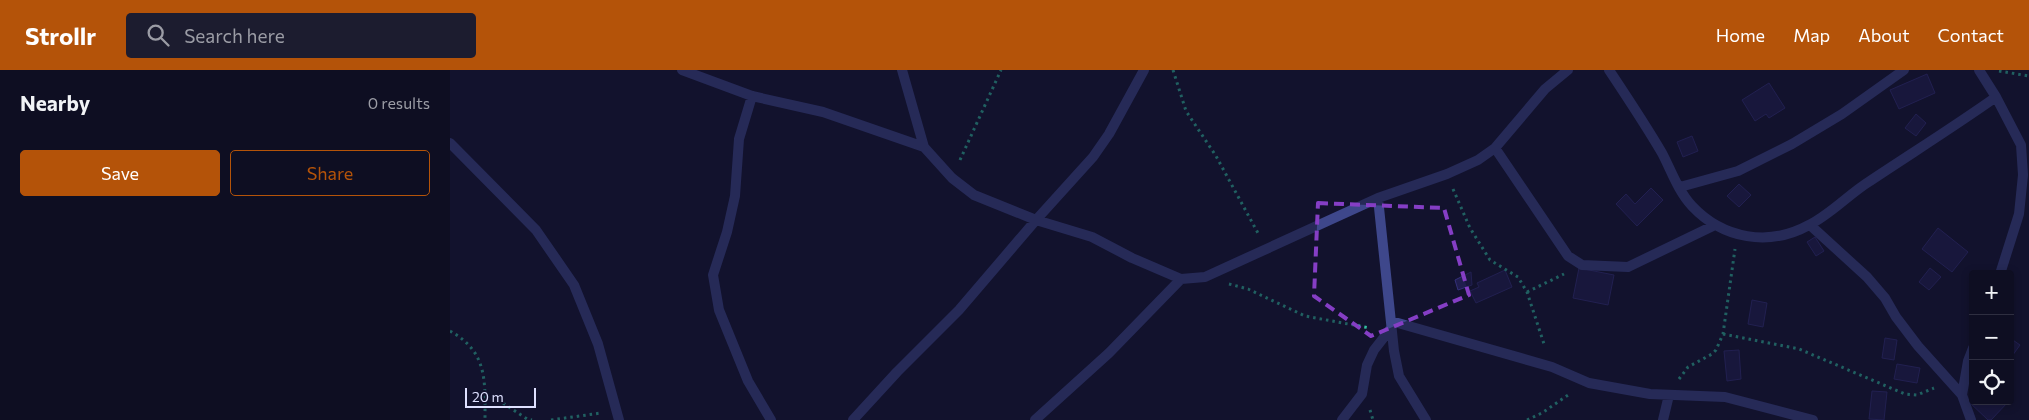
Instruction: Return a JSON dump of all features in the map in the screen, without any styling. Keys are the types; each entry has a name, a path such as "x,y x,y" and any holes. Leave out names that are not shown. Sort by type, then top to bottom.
{"street":[{"path":"682,70 752,96 823,112 924,147"},
{"path":"902,70 924,147 952,178 974,195 1036,220 1092,237 1132,258 1181,279 1205,277 1378,198 1447,174 1478,160 1495,148 1545,90 1568,70"},
{"path":"853,420 897,372 959,310 1036,220 1094,157 1109,134 1144,70"},
{"path":"1609,70 1644,122 1691,205 1715,225 1737,234 1762,238 1790,234 1810,224 1868,182 1938,137 1996,96"},
{"path":"1680,187 1738,171 1792,144 1842,114 1904,70"},
{"path":"1979,70 1996,96 2021,145 2023,175 2019,214 2001,270"},
{"path":"752,96 739,139 735,196 727,232 713,275 719,310 748,381 771,420"},
{"path":"450,143 536,230 574,285 598,344 618,415"},
{"path":"1495,148 1568,256 1582,265 1628,267 1715,225"},
{"path":"1378,198 1391,326 1399,376 1426,420"},
{"path":"1810,224 1867,277 1885,298 1896,317 1918,346 1962,395 1971,420"},
{"path":"1035,420 1109,354 1181,279"},
{"path":"1391,326 1552,366 1589,383 1650,394 1725,397 1813,420"},
{"path":"1342,420 1362,394 1367,365 1374,350 1391,326"},
{"path":"1962,395 1969,358"},
{"path":"1663,420 1669,395"}],"path":[{"path":"952,178 1001,70"},
{"path":"1173,70 1186,112 1216,156 1266,249"},
{"path":"1996,70 2029,76"},
{"path":"1447,174 1470,228 1490,260 1518,277 1527,292 1552,366"},
{"path":"1669,395 1688,367 1716,350 1723,334 1737,234"},
{"path":"1527,292 1582,265"},
{"path":"1205,277 1248,289 1305,316 1391,326"},
{"path":"450,331 471,345 480,359 485,396 485,420"},
{"path":"1723,334 1799,349 1884,387 1911,396 1949,382"},
{"path":"1527,420 1542,413 1573,391 1589,383"},
{"path":"485,396 532,420"},
{"path":"551,420 618,415"}],"highlighted area":[{"path":"1318,203 1444,208 1469,295 1371,336 1314,296"}],"building":[{"path":"1927,74 1935,93 1899,109 1890,90"},
{"path":"1769,83 1785,108 1769,118 1766,114 1755,121 1742,100"},
{"path":"1916,114 1926,123 1916,136 1905,128"},
{"path":"1692,136 1698,151 1683,157 1677,142"},
{"path":"1739,184 1751,195 1739,207 1727,196"},
{"path":"1651,188 1663,200 1637,226 1616,204 1626,194 1635,204"},
{"path":"1938,228 1968,252 1952,272 1922,249"},
{"path":"1815,237 1824,251 1816,256 1807,242"},
{"path":"1579,268 1614,275 1608,305 1573,298"},
{"path":"1930,268 1941,277 1929,290 1919,282"},
{"path":"1505,270 1512,287 1476,303 1470,291 1479,287 1477,283"},
{"path":"1471,272 1472,285 1458,290 1455,280"},
{"path":"1752,300 1767,303 1763,327 1748,324"},
{"path":"1885,338 1897,340 1894,360 1882,358"},
{"path":"2014,341 2020,345 2014,353"},
{"path":"1739,350 1741,379 1727,381 1724,351"},
{"path":"1897,364 1920,368 1917,383 1894,379"},
{"path":"1872,391 1887,392 1884,420 1869,419"},
{"path":"1972,405 2005,405 1991,420 1988,420"}]}
